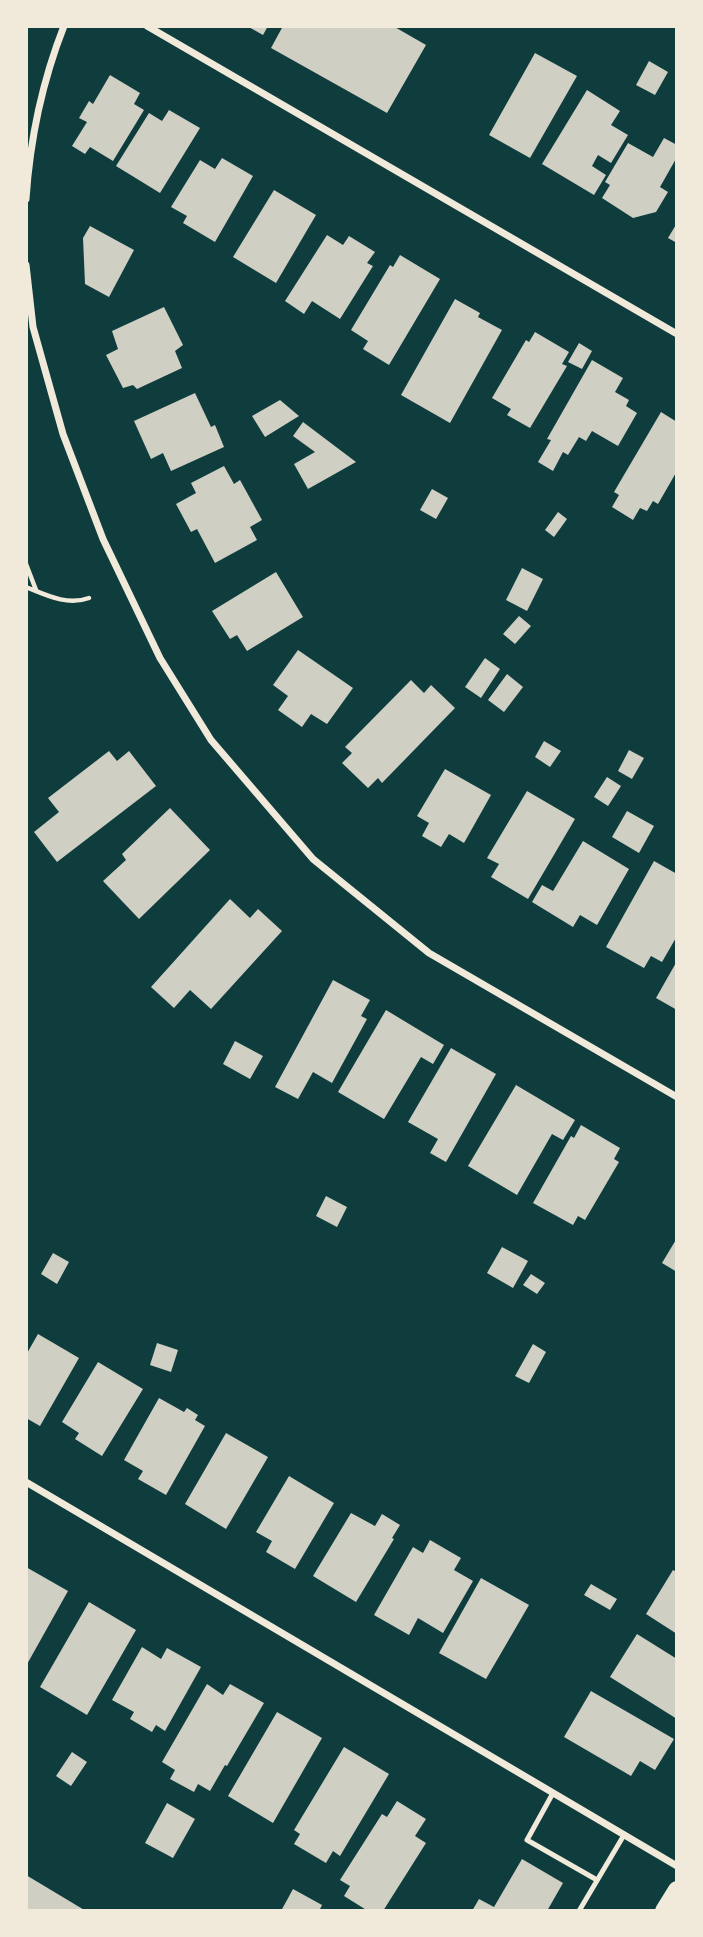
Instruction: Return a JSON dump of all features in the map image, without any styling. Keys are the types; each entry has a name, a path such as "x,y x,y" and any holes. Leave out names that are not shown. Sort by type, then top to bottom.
{"main road":[{"path":"664,1911 676,1891"}],"street":[{"path":"26,199 29,154 42,93 64,26"},
{"path":"147,26 677,334"},
{"path":"26,265 33,327 63,435 103,539 160,658 211,740 313,859 429,953 677,1097"},
{"path":"26,1482 677,1866"}],"lane":[{"path":"553,1793 527,1840 597,1880"},
{"path":"579,1911 624,1835"}],"path":[{"path":"26,564 36,591"},
{"path":"26,587 65,601 82,601 89,598"}],"building":[{"path":"247,26 268,26 263,35"},
{"path":"283,26 393,26 426,45 387,113 271,48"},
{"path":"535,53 577,76 530,158 489,135"},
{"path":"649,61 668,72 655,95 636,85"},
{"path":"110,75 140,93 134,104 144,110 113,161 90,147 85,154 72,146 87,122 79,118 89,101 93,104"},
{"path":"587,90 620,111 611,125 628,135 611,163 598,155 592,166 606,175 594,195 542,164"},
{"path":"169,110 200,128 160,193 116,166 149,113 162,121"},
{"path":"664,138 677,145 677,157 660,187 668,192 656,212 633,218 602,198 610,185 605,182 628,143 653,157"},
{"path":"222,158 253,176 215,242 183,223 187,216 171,207 200,160 215,169"},
{"path":"274,190 316,215 276,283 233,257"},
{"path":"677,223 677,243 668,238"},
{"path":"90,226 134,250 109,297 85,284 83,238"},
{"path":"327,235 343,245 349,236 375,252 367,263 373,266 340,319 312,301 304,314 285,301"},
{"path":"400,255 440,279 389,365 363,349 368,341 351,330 390,265 393,267"},
{"path":"455,299 480,313 478,317 502,330 450,423 401,395"},
{"path":"164,307 183,345 175,351 182,368 137,389 133,385 123,388 106,355 118,349 112,331"},
{"path":"535,332 569,352 562,364 567,366 530,428 507,415 511,409 492,398 526,340 529,342"},
{"path":"579,343 592,351 582,369 568,362"},
{"path":"592,360 623,378 615,392 629,400 626,406 637,413 618,446 592,431 586,441 579,437 568,455 563,452 553,471 538,462 551,440 547,439"},
{"path":"195,393 211,427 215,425 224,447 171,471 163,453 151,459 134,421"},
{"path":"280,400 299,416 265,437 252,416"},
{"path":"661,412 677,422 677,471 658,504 653,501 647,511 640,508 633,520 612,507 619,495 614,492"},
{"path":"303,422 356,462 308,489 294,464 315,452 293,436"},
{"path":"224,466 234,484 240,480 262,520 250,527 257,540 215,563 197,529 191,532 176,504 196,493 191,483"},
{"path":"432,489 448,498 436,519 420,510"},
{"path":"558,512 567,519 554,537 545,530"},
{"path":"522,568 543,579 527,611 506,600"},
{"path":"276,572 303,617 247,651 237,635 230,639 212,611"},
{"path":"519,616 531,626 515,644 503,634"},
{"path":"298,650 353,688 327,724 311,714 302,727 278,710 288,696 273,685"},
{"path":"485,658 500,669 481,698 465,687"},
{"path":"507,674 523,687 504,712 488,700"},
{"path":"411,680 424,693 431,685 455,708 382,783 378,778 368,788 342,763 352,753 345,747"},
{"path":"544,741 561,751 550,767 535,757"},
{"path":"629,750 644,758 632,779 618,771"},
{"path":"109,751 117,761 129,751 156,786 57,862 34,832 59,812 48,798"},
{"path":"445,769 491,795 464,843 449,834 441,847 422,836 429,823 417,816"},
{"path":"607,777 621,786 608,806 594,797"},
{"path":"527,791 575,819 528,899 491,877 499,864 487,858"},
{"path":"170,808 210,850 139,919 103,881 126,860 122,854"},
{"path":"627,811 654,826 639,853 612,837"},
{"path":"583,841 629,869 597,925 580,915 573,927 532,902 542,885 553,891"},
{"path":"654,861 677,874 677,936 662,962 651,956 644,968 606,947"},
{"path":"230,899 250,918 258,909 282,931 211,1009 190,990 174,1008 151,987"},
{"path":"677,961 677,1010 656,998"},
{"path":"333,980 370,1000 361,1016 367,1019 332,1083 313,1072 298,1099 275,1087"},
{"path":"386,1010 444,1045 433,1064 421,1057 384,1119 338,1092"},
{"path":"235,1041 263,1056 250,1079 223,1064"},
{"path":"451,1048 496,1074 446,1162 430,1153 438,1139 408,1122"},
{"path":"516,1085 575,1120 563,1140 552,1134 517,1195 468,1166"},
{"path":"581,1125 620,1148 614,1159 619,1162 585,1220 578,1216 573,1225 533,1203 571,1136 574,1138"},
{"path":"326,1196 347,1207 337,1227 316,1216"},
{"path":"677,1238 677,1272 662,1263"},
{"path":"502,1247 528,1261 513,1288 487,1273"},
{"path":"53,1253 69,1262 57,1284 41,1274"},
{"path":"531,1274 545,1283 537,1294 523,1285"},
{"path":"38,1334 79,1358 40,1426 26,1418 26,1355"},
{"path":"157,1343 178,1350 171,1372 150,1365"},
{"path":"533,1344 546,1352 529,1383 515,1376"},
{"path":"98,1362 143,1389 102,1456 75,1439 79,1433 62,1422"},
{"path":"159,1398 184,1412 187,1408 198,1415 195,1420 205,1426 166,1495 138,1479 143,1471 124,1460"},
{"path":"226,1433 268,1457 226,1529 185,1504"},
{"path":"289,1476 334,1503 295,1569 266,1552 272,1541 256,1532"},
{"path":"351,1513 375,1526 382,1514 400,1525 356,1602 313,1576"},
{"path":"430,1540 461,1558 454,1570 473,1581 443,1633 418,1618 409,1635 374,1615 413,1547 423,1553"},
{"path":"26,1567 68,1591 26,1666"},
{"path":"673,1570 677,1572 677,1634 646,1614"},
{"path":"481,1578 529,1605 486,1679 439,1653"},
{"path":"591,1584 617,1599 610,1610 584,1595"},
{"path":"89,1602 136,1630 87,1715 40,1687"},
{"path":"637,1634 677,1659 677,1719 610,1677"},
{"path":"142,1647 161,1659 167,1648 201,1667 165,1731 156,1725 152,1732 130,1719 134,1712 112,1700"},
{"path":"207,1684 223,1695 230,1684 264,1703 210,1791 198,1784 194,1792 170,1779 175,1770 162,1762"},
{"path":"591,1691 674,1739 655,1770 640,1761 631,1776 564,1737"},
{"path":"277,1712 322,1738 273,1823 228,1796"},
{"path":"344,1747 389,1774 340,1856 333,1851 326,1863 294,1844 300,1834 294,1830"},
{"path":"72,1752 87,1762 71,1786 56,1776"},
{"path":"397,1801 426,1819 415,1836 426,1843 383,1911 368,1911 344,1896 350,1886 340,1880 382,1814 387,1817"},
{"path":"167,1803 195,1819 173,1858 145,1843"},
{"path":"522,1859 563,1883 547,1911 472,1911 479,1899 494,1907"},
{"path":"26,1875 86,1911 26,1911"},
{"path":"293,1889 322,1905 319,1911 281,1911"}]}
